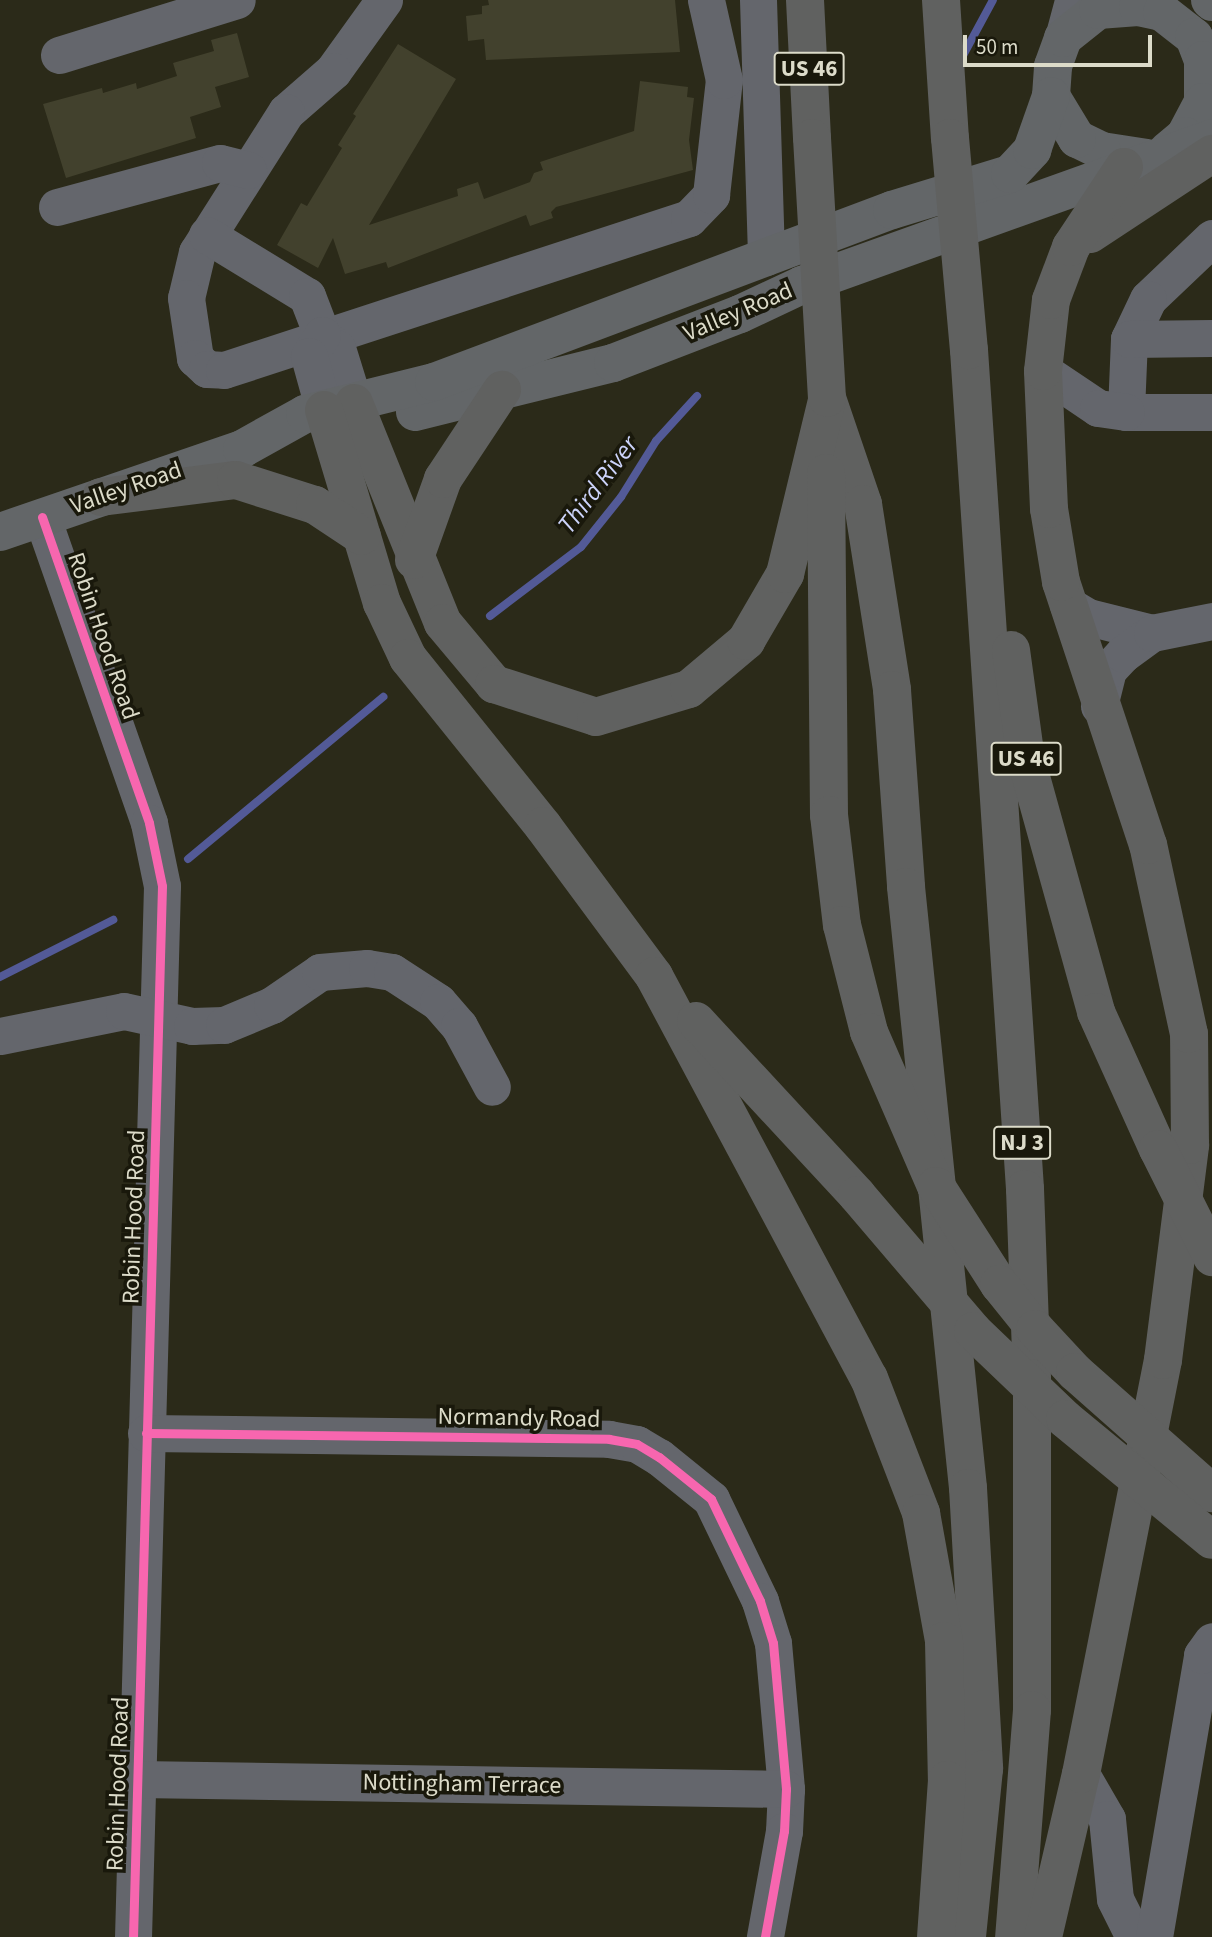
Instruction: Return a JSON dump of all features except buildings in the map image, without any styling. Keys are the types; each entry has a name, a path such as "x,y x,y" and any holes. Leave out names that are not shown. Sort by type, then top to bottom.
{"highway":[{"name":"US 46","path":"805,0 827,398 829,815 842,925 869,1032 936,1186 999,1284 1035,1329 1075,1372 1212,1493"},
{"name":"US 46","path":"941,0 969,350 1026,760 1096,1012 1158,1149 1212,1256"},
{"path":"1070,247 1212,154"},
{"path":"1043,1937 1081,1774 1163,1360 1190,1145 1189,1034 1148,845 1099,706 1068,605 1049,509 1042,371 1051,300 1070,247 1146,159"},
{"name":"NJ 3","path":"969,350 1025,1189 1032,1378 1032,1710 1014,1937"},
{"path":"414,560 443,479 502,390"},
{"path":"343,418 443,623 494,684 596,717 689,689 746,641 785,574 827,398"},
{"path":"827,398 863,504 892,690 906,887 968,1488 984,1769 967,1937"},
{"path":"343,418 362,536 382,603 408,658 595,892 654,975 857,1195 973,1331 1065,1419 1212,1540"},
{"path":"101,497 236,480 315,505 362,536"},
{"path":"654,975 869,1378 921,1513 944,1641 947,1780 936,1937"}],"main road":[{"path":"1119,6 1162,12 1191,26 1203,60 1203,102 1185,136 1146,159 1102,151 1077,139 1051,96 1053,66 1063,38 1098,10 1119,6"},
{"name":"Valley Road","path":"0,533 252,444 301,442 343,418 434,382 892,210 1010,174 1032,150 1051,96"},
{"name":"Valley Road","path":"343,418 502,390 613,363 740,314 802,285 1146,159 1212,138"}],"street":[{"path":"59,55 237,0"},
{"path":"384,0 333,71 286,112 197,252 186,298 195,358 207,369 224,370 322,335 688,218 711,195 724,80 706,0"},
{"path":"758,0 766,257"},
{"path":"1063,38 1073,0"},
{"path":"57,207 220,163 248,170"},
{"path":"207,236 307,296 322,335"},
{"path":"1126,412 1129,339 1147,299 1212,238"},
{"path":"322,335 309,356 343,418"},
{"path":"1129,339 1212,338"},
{"path":"1042,371 1098,408 1126,412 1212,412"},
{"name":"Robin Hood Road","path":"42,517 149,823 162,886 133,1937"},
{"path":"1068,605 1088,617 1152,633 1212,621"},
{"path":"1099,706 1108,670 1152,633"},
{"path":"0,1036 124,1011 160,1016 192,1026 224,1026 272,1005 320,972 355,968 392,972 438,1002 459,1026 492,1087"},
{"name":"Normandy Road","path":"146,1433 560,1437 637,1444 711,1499 739,1552 773,1643 786,1789 785,1831 765,1937"},
{"path":"1154,1937 1202,1655 1212,1641"},
{"path":"1081,1774 1107,1819 1115,1899 1134,1937"},
{"name":"Nottingham Terrace","path":"138,1779 786,1789"}],"waterway":[{"name":"Third River","path":"960,61 993,0"},
{"name":"Third River","path":"490,616 581,547 621,497 656,441 697,396"},
{"name":"Third River","path":"188,859 383,697"},
{"name":"Third River","path":"0,977 113,920"}],"cycle path":[{"path":"42,517 149,823 162,886 133,1937"},
{"path":"146,1433 609,1439 637,1444 659,1457 711,1499 760,1601 773,1643 786,1789 784,1831 765,1937"}]}
